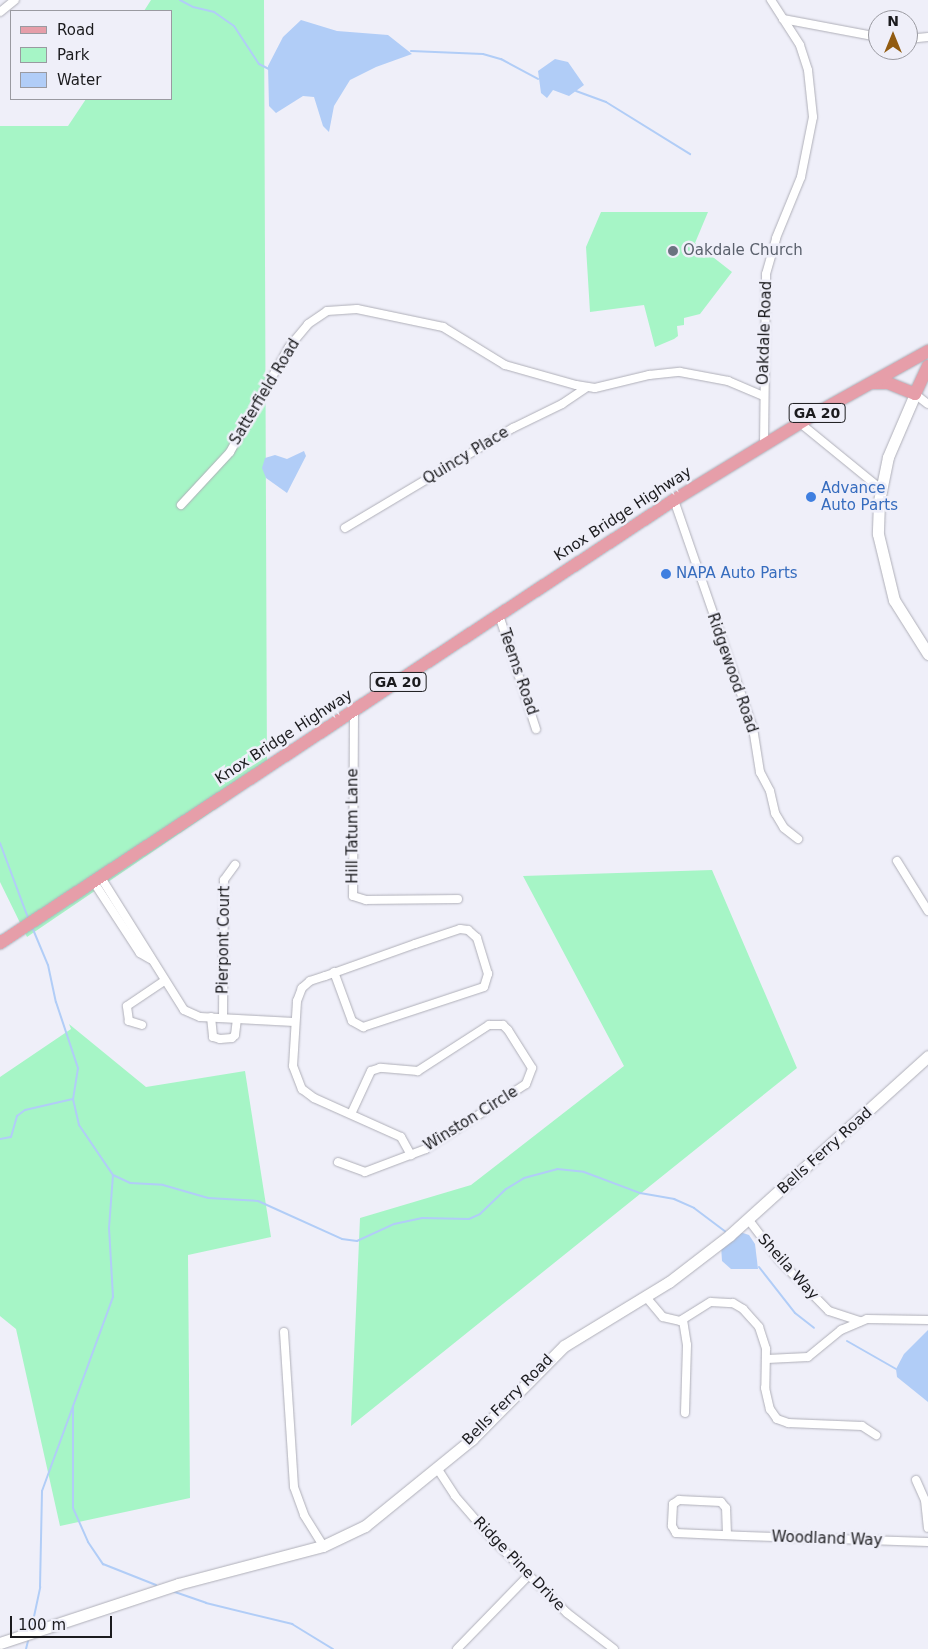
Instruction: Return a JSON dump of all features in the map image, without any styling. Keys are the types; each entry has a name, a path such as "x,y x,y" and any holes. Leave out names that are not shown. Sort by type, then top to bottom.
{"main road":[{"name":"GA 20","path":"764,444 928,351"},
{"path":"928,366 893,441 881,489 878,534 888,584 905,621 928,654"},
{"path":"872,383 888,383 915,394"},
{"name":"Knox Bridge Highway","path":"0,943 674,500 764,444"},
{"name":"Bells Ferry Road","path":"0,1643 178,1584 323,1546 365,1526 489,1423 535,1371 564,1346 646,1297 748,1219 928,1056"}],"street":[{"path":"0,12 15,0"},
{"name":"Oakdale Road","path":"764,444 763,396 766,274 776,238 801,177 814,117 808,70 800,45 772,0"},
{"path":"783,19 868,35"},
{"name":"Satterfield Road","path":"181,505 230,452 289,347 308,324 327,311 357,309 443,327 506,365 587,386 608,386 649,375 680,372 728,381 763,396"},
{"name":"Quincy Place","path":"346,528 513,428 562,404 587,386"},
{"path":"915,394 928,404"},
{"path":"800,423 881,489"},
{"name":"Ridgewood Road","path":"674,500 753,728 760,772 770,791 774,813 784,828 798,839"},
{"name":"Teems Road","path":"499,615 536,729"},
{"name":"Hill Tatum Lane","path":"354,710 353,896 366,900 458,899"},
{"path":"896,861 928,911"},
{"name":"Pierpont Court","path":"223,1018 224,880 235,865"},
{"path":"96,879 140,953 150,959 184,1010 211,1017 294,1022"},
{"path":"334,972 352,1021 364,1027 478,990 488,979 477,938 468,930 460,929 334,972 310,981 302,988 294,1022 296,1079 314,1098 401,1137 410,1155"},
{"path":"142,1026 128,1021 127,1006 164,981"},
{"path":"211,1017 213,1037 220,1039 232,1038 235,1035 237,1019"},
{"name":"Winston Circle","path":"338,1162 365,1172 426,1149 526,1084 532,1068 502,1026 489,1025 418,1071 380,1068 371,1071 351,1114"},
{"name":"Sheila Way","path":"748,1219 779,1260 829,1311 860,1321"},
{"path":"646,1297 663,1317 683,1320 711,1302 733,1303 743,1309 759,1327 767,1359 767,1402 777,1419 788,1423 862,1426 876,1435"},
{"path":"767,1359 808,1357 841,1330 860,1321 881,1318 928,1320"},
{"path":"683,1320 687,1345 685,1413"},
{"path":"284,1332 294,1487 304,1515 323,1546"},
{"name":"Ridge Pine Drive","path":"437,1468 471,1516 567,1613 614,1649"},
{"path":"916,1480 925,1500 928,1528"},
{"name":"Woodland Way","path":"727,1535 726,1508 721,1502 679,1500 672,1504 672,1526 676,1533 727,1535 928,1542"},
{"path":"457,1649 529,1575"}],"green space":[{"path":"151,0 264,0 267,774 27,937 0,882 0,126 68,126 85,100 172,100 172,10 145,10"},
{"path":"601,212 708,212 695,243 732,272 700,314 684,318 684,325 677,326 678,336 674,339 655,347 644,305 590,312 586,247"},
{"path":"712,870 797,1068 351,1426 360,1218 471,1185 624,1066 523,876"},
{"path":"69,1024 146,1087 245,1071 271,1237 188,1255 190,1498 60,1526 16,1329 0,1316 0,1077 71,1029"}],"water":[{"path":"301,20 337,31 388,35 412,54 376,67 350,80 334,106 329,132 323,126 314,97 303,96 276,113 269,106 268,66 283,37"},
{"path":"555,59 568,62 584,85 569,96 553,90 547,98 541,93 538,71"},
{"path":"304,451 306,456 287,493 266,478 262,468 265,458 275,455 287,459"},
{"path":"740,1232 749,1235 755,1244 758,1269 731,1269 722,1261 721,1245"},
{"path":"928,1330 928,1402 897,1377 896,1369 904,1354"}],"waterway":[{"path":"180,0 193,7 214,12 234,26 259,64 269,69"},
{"path":"411,51 483,54 501,59 538,79"},
{"path":"576,91 606,102 690,154"},
{"path":"0,843 28,918"},
{"path":"32,927 48,965 56,1002 78,1068 73,1099 79,1125 113,1175 130,1183 163,1185 208,1198 258,1201 342,1239 357,1241 394,1224 422,1218 469,1219 480,1214 506,1189 524,1178 557,1169 584,1172 640,1193 674,1199 694,1208 726,1232"},
{"path":"0,1139 11,1137 17,1116 25,1110 73,1099"},
{"path":"32,1626 40,1587 42,1491 113,1297 109,1228 113,1175"},
{"path":"759,1267 795,1313 814,1328"},
{"path":"847,1341 896,1369"},
{"path":"73,1406 73,1508 88,1542 103,1564 156,1585"},
{"path":"172,1591 206,1603 292,1624 333,1649"},
{"path":"26,1649 28,1641"}],"place":[{"name":"Oakdale Church","path":"673,251"},
{"name":"Advance Auto Parts","path":"811,497"},
{"name":"NAPA Auto Parts","path":"666,574"}]}
